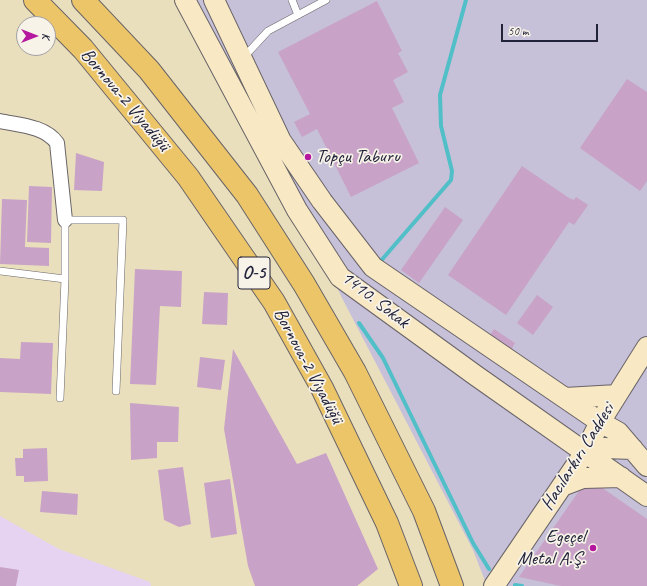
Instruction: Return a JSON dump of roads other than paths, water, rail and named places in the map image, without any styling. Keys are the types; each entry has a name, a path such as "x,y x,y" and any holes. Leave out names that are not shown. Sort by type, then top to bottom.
{"highway":[{"name":"Bornova-2 Viyadüğü","path":"35,0 83,49 188,176 274,302 322,388 387,523 411,586"},
{"name":"Bornova-2 Viyadüğü","path":"83,0 149,70 242,189 304,284 355,372 424,511 452,586"}],"street":[{"name":"1410. Sokak","path":"185,0 298,210 340,276 647,496"},
{"name":"1410. Sokak","path":"214,0 281,141 322,201 373,267 600,422 618,432 647,466"},
{"path":"0,121 42,131 51,135 57,143 64,220"},
{"name":"Hacılarkırı Caddesi","path":"494,586 585,452 600,422 647,347"},
{"path":"565,398 617,395"},
{"path":"585,452 604,448 633,449"},
{"path":"562,486 583,478 621,477"}],"lane":[{"path":"292,0 298,15"},
{"path":"242,60 268,31 326,0"},
{"path":"60,398 65,279 64,220 124,220 116,391"},
{"path":"0,271 65,279"}],"waterway":[{"path":"379,263 451,180 452,171 441,126 440,95 466,0"},
{"path":"359,323 383,358 473,543 489,569"},
{"path":"515,585 522,586"}],"place":[{"name":"Topçu Taburu","path":"308,157"},
{"name":"Egeçel Metal A.Ş.","path":"593,548"}]}
